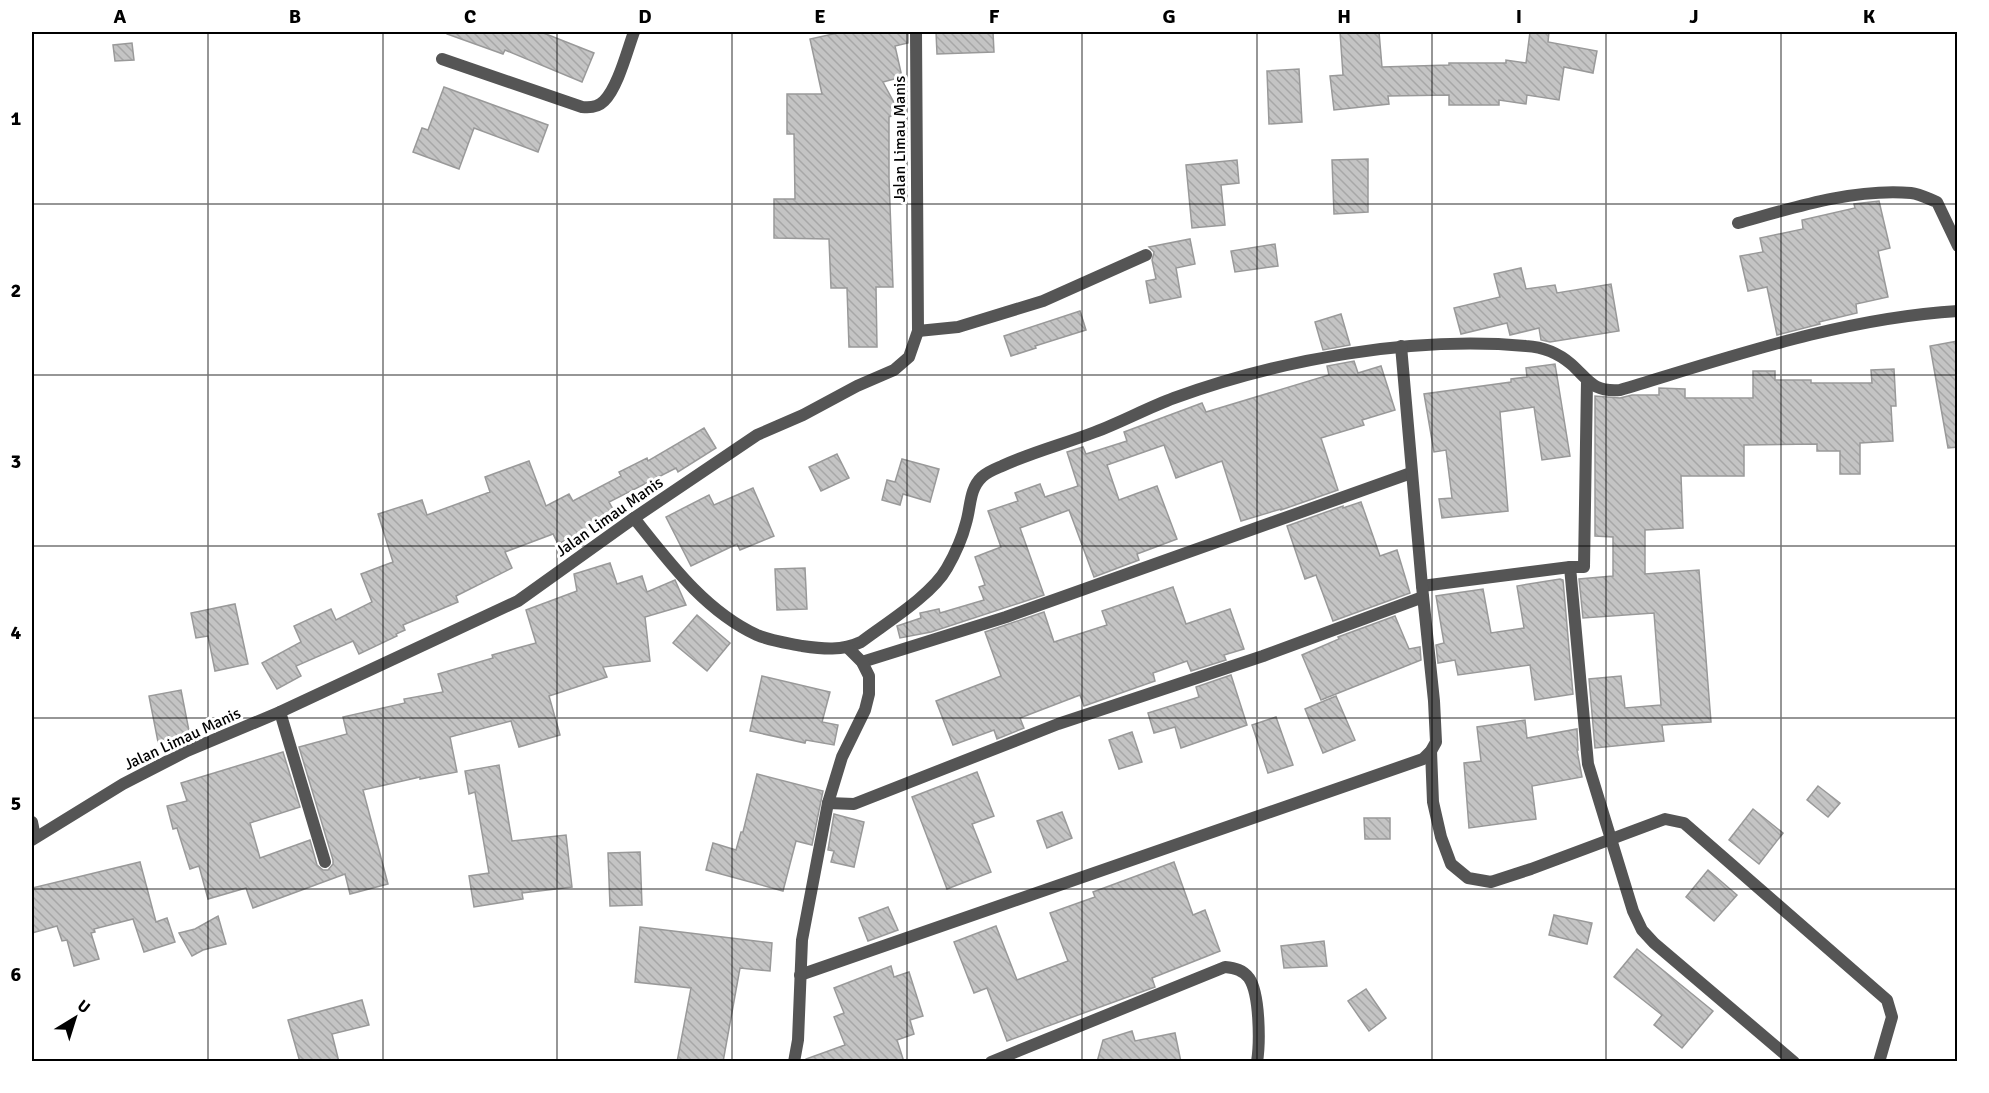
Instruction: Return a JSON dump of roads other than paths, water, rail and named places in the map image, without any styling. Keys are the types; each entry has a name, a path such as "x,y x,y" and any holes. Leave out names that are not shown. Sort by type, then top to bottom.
{"street":[{"path":"442,59 582,108 592,108 603,102 612,91 634,32"},
{"name":"Jalan Limau Manis","path":"33,838 132,779 187,751 280,712 518,601 634,518 757,435 894,370 909,357 918,331 915,32"},
{"path":"1738,223 1816,202 1875,193 1913,193 1937,202 1958,246"},
{"path":"918,331 958,327 1043,301 1146,255"},
{"path":"634,518 673,568 728,617 758,635 787,643 819,649 848,648 861,642 931,588 945,571 967,521 975,485 982,475 1015,460 1095,432 1174,398 1226,382 1326,358 1401,346 1473,342 1541,347 1564,359 1587,381 1601,390 1620,390 1841,327 1958,311"},
{"path":"801,975 1324,795 1423,759 1431,751 1436,742 1434,701 1422,592 1401,346"},
{"path":"828,803 854,804 1058,724 1263,656 1422,592 1570,567 1584,567 1587,381"},
{"path":"862,662 1006,617 1411,473"},
{"path":"1570,567 1588,764 1633,911 1642,930 1654,943 1794,1062"},
{"path":"794,1062 798,1041 802,940 828,803 842,757 865,710 869,694 869,676 862,662 848,648"},
{"path":"280,712 325,861"},
{"path":"1431,751 1433,802 1441,837 1451,864 1468,878 1491,882 1665,819 1684,823 1887,1000 1892,1017 1879,1062"},
{"path":"32,822 33,838"},
{"path":"991,1062 1225,967 1238,969 1248,977 1255,988 1257,1062"}]}
